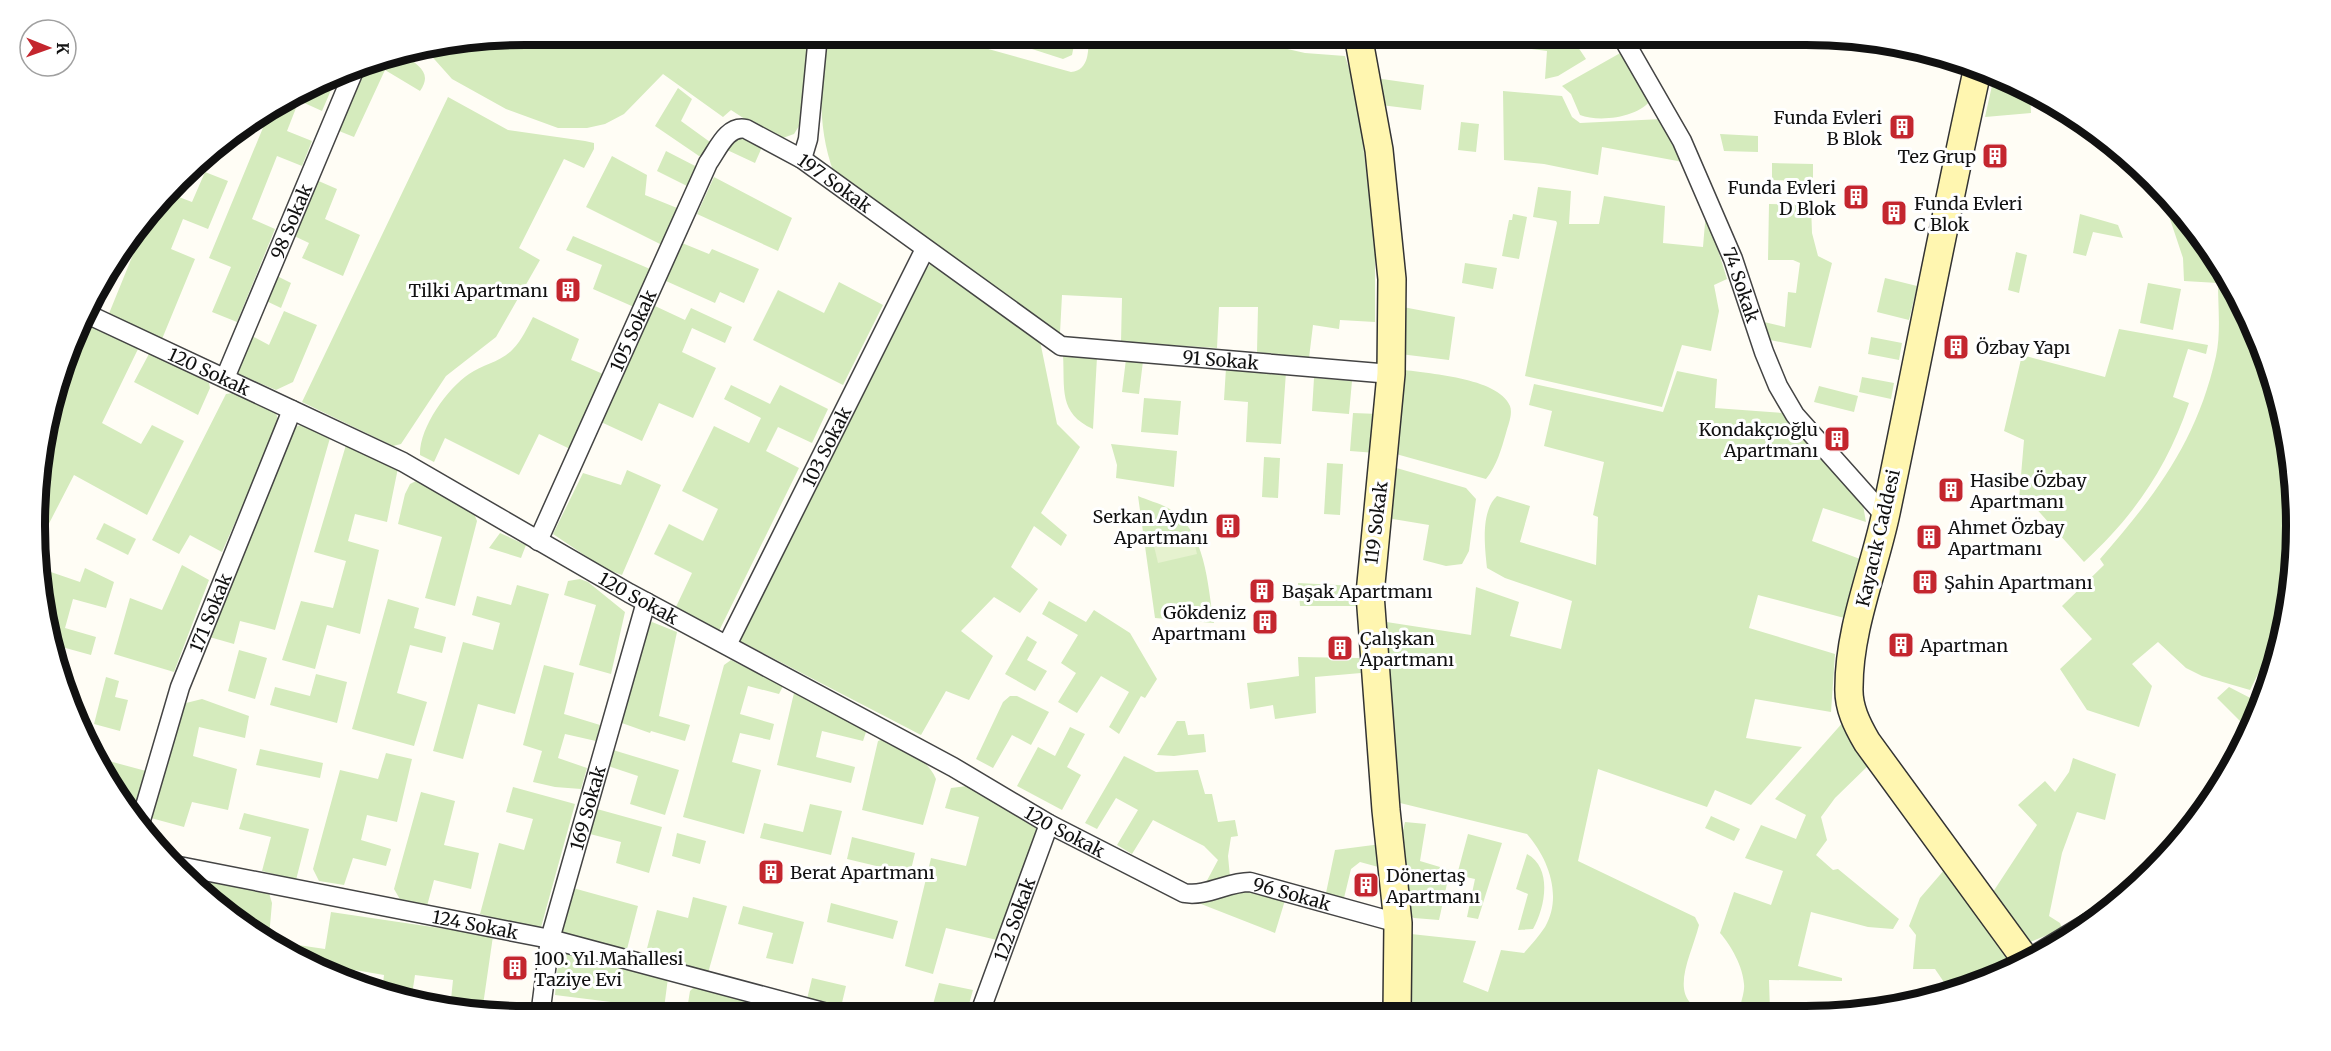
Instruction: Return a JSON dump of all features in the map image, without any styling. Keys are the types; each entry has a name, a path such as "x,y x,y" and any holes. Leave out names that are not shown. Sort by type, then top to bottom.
{"street":[{"path":"801,159 809,132 817,45"},
{"name":"119 Sokak","path":"1360,45 1379,150 1392,279 1390,374 1370,594 1382,765 1398,923 1397,1006"},
{"name":"74 Sokak","path":"1627,45 1682,141 1732,259 1778,386 1795,415 1885,516"},
{"name":"Kayacık Caddesi","path":"1976,77 1942,230 1885,516 1852,652 1849,693 1856,722 1867,742 2022,954"},
{"name":"98 Sokak","path":"225,378 313,163 350,79"},
{"name":"197 Sokak","path":"738,128 746,129 801,159 1052,341"},
{"name":"105 Sokak","path":"538,541 708,163 729,133 738,128"},
{"name":"103 Sokak","path":"728,645 925,249"},
{"name":"120 Sokak","path":"93,317 403,462 646,602 953,767 1049,824 1184,893"},
{"name":"91 Sokak","path":"1052,341 1061,346 1076,348 1390,374"},
{"name":"171 Sokak","path":"142,816 180,687 292,410"},
{"name":"169 Sokak","path":"541,1006 550,939 646,602"},
{"name":"122 Sokak","path":"982,1006 1049,824"},
{"name":"124 Sokak","path":"189,868 550,939 801,1006"},
{"name":"96 Sokak","path":"1184,893 1202,893 1228,884 1250,882 1398,923"}],"green space":[{"path":"526,45 810,45 799,126 794,134 777,140 731,110 723,117 663,74 624,114 605,124 587,128 558,128 506,109 452,79 430,54 463,49"},
{"path":"825,45 974,45 1071,72 1085,63 1088,45 1270,45 1305,53 1345,56 1357,93 1375,247 1375,322 1340,320 1339,329 1313,325 1309,358 1257,352 1258,307 1219,307 1217,348 1121,342 1122,298 1062,295 1060,333 1048,333 834,173 822,122 822,70"},
{"path":"1033,45 1074,45 1072,55 1063,59 1032,49"},
{"path":"1517,45 1577,45 1586,59 1558,76 1545,79 1547,51 1517,47"},
{"path":"1622,52 1652,98 1639,110 1619,117 1598,118 1580,115 1571,94 1562,86"},
{"path":"411,59 422,70 425,79 420,91 385,70 354,137 334,129 361,75"},
{"path":"1382,79 1424,85 1421,110 1381,105 1378,81"},
{"path":"1992,84 2030,101 2031,113 1985,117"},
{"path":"333,86 322,111 301,101"},
{"path":"678,88 692,99 681,121 710,142 704,155 699,156 655,126"},
{"path":"1503,91 1562,96 1572,117 1580,123 1662,119 1683,162 1602,147 1598,175 1544,164 1504,160"},
{"path":"448,97 508,130 585,141 594,143 594,149 584,168 564,159 519,248 540,260 496,337 446,376 401,444 393,446 302,402"},
{"path":"291,106 296,108 287,131 312,141 302,166 277,156 252,219 275,229 237,322 212,312 231,267 209,258 265,122"},
{"path":"1461,122 1479,124 1476,152 1458,150"},
{"path":"1720,134 1758,136 1758,152 1724,151"},
{"path":"739,135 762,147 755,163 725,149"},
{"path":"666,151 701,169 691,188 657,171"},
{"path":"612,156 647,175 645,195 682,210 664,246 586,207"},
{"path":"1772,163 1813,164 1813,181 1772,180"},
{"path":"205,172 228,181 208,229 183,219 171,249 195,259 162,339 108,316 139,241 144,233 176,196 192,202"},
{"path":"714,177 792,218 778,251 697,214"},
{"path":"314,179 337,189 325,219 360,235 343,276 302,258 309,243 290,234"},
{"path":"1538,187 1571,191 1569,224 1599,224 1604,196 1665,206 1663,243 1703,247 1706,211 1727,279 1714,285 1719,311 1711,351 1682,345 1662,407 1525,376 1557,223 1533,217"},
{"path":"1769,204 1811,205 1812,233 1818,256 1832,263 1811,348 1770,340 1764,322 1785,327 1788,292 1796,293 1800,263 1793,260 1768,260"},
{"path":"2166,208 2187,233 2222,285 2260,371 2270,401 2282,463 2285,494 2285,557 2277,619 2270,650 2265,665 2263,664 2250,690 2202,676 2186,668 2158,642 2132,664 2152,686 2139,727 2087,710 2060,669 2092,639 2062,606 2104,565 2100,559 2139,512 2172,465 2198,415 2208,387 2218,347 2218,283 2184,281 2183,258"},
{"path":"1513,214 1527,217 1519,259 1502,256 1509,220 1512,220"},
{"path":"2080,214 2118,225 2123,238 2093,232 2086,256 2073,253"},
{"path":"573,236 650,269 634,307 593,289 602,265 566,250"},
{"path":"682,243 709,254 712,249 759,269 744,303 720,292 715,303 666,281"},
{"path":"2016,252 2027,255 2019,293 2008,290"},
{"path":"931,263 1040,341 1057,424 1080,447 1041,513 1067,535 1061,546 1034,526 1011,567 1038,589 1020,613 994,597 961,631 993,656 969,700 946,691 921,735 736,639 917,281"},
{"path":"1465,263 1497,268 1493,289 1462,283"},
{"path":"273,274 291,283 281,308 262,299"},
{"path":"1885,278 1917,286 1909,320 1877,312"},
{"path":"839,282 883,305 843,385 753,340 778,290 824,313"},
{"path":"2148,283 2181,289 2173,330 2140,323"},
{"path":"655,306 685,320 691,308 732,327 725,343 692,328 682,352 716,368 693,418 659,403 642,441 601,422"},
{"path":"1403,307 1455,317 1449,360 1400,354"},
{"path":"284,311 317,325 293,382 276,390 236,373 250,335 269,345"},
{"path":"533,317 579,339 571,360 603,374 570,449 539,434 519,475 445,438 434,462 420,455 421,444 429,421 452,389 469,374 513,349"},
{"path":"90,325 138,349 102,423 141,444 152,425 184,441 147,515 74,475 45,531 46,494 54,432 61,401"},
{"path":"2119,329 2208,345 2206,354 2188,349 2173,397 2189,403 2159,470 2133,509 2084,562 2033,505 2019,499 2024,440 2004,431 2022,355 2105,377"},
{"path":"1871,337 1902,343 1899,360 1868,354"},
{"path":"150,352 209,383 210,388 198,415 134,382"},
{"path":"1063,355 1097,357 1093,429 1082,423 1069,408 1064,389"},
{"path":"1126,359 1143,361 1139,394 1122,392"},
{"path":"1226,368 1286,372 1281,444 1246,442 1248,402 1224,400"},
{"path":"1399,369 1460,378 1492,389 1503,396 1510,406 1510,420 1498,457 1486,479 1396,454"},
{"path":"1677,371 1717,379 1715,408 1783,413 1863,505 1866,522 1823,508 1812,541 1860,559 1848,619 1758,595 1749,628 1835,654 1831,712 1755,699 1746,738 1802,747 1751,805 1715,790 1707,807 1598,769 1578,861 1695,917 1699,925 1684,978 1684,990 1689,1001 1695,1006 1406,1006 1411,934 1476,941 1463,982 1488,992 1501,950 1524,953 1545,927 1553,903 1553,890 1547,866 1527,834 1396,802 1380,621 1471,635 1476,587 1519,602 1510,636 1561,649 1572,601 1505,578 1487,568 1486,560 1486,521 1488,511 1497,496 1530,506 1520,542 1596,565 1598,517 1593,515 1604,462 1544,446 1552,411 1529,405 1534,384 1663,412"},
{"path":"1862,377 1894,383 1891,399 1859,392"},
{"path":"1314,378 1352,381 1349,414 1312,411"},
{"path":"731,385 770,404 780,385 828,409 812,443 778,427 766,451 799,468 719,631 675,609 692,573 654,554 669,524 703,541 718,509 682,491 714,426 749,443 761,418 724,399"},
{"path":"1819,386 1858,396 1854,412 1814,402"},
{"path":"239,392 275,410 279,423 222,552 190,535 179,554 152,540 226,394"},
{"path":"1144,398 1181,401 1178,435 1141,432"},
{"path":"1353,413 1379,414 1376,453 1350,451"},
{"path":"305,423 325,431 330,438 275,630 240,621 234,644 206,636 293,428"},
{"path":"1111,444 1177,451 1174,487 1116,478 1117,465"},
{"path":"346,445 398,468 387,522 355,514 348,541 379,550 360,634 327,625 315,669 282,660 301,601 333,608 346,561 314,552"},
{"path":"1264,457 1280,458 1278,498 1262,497"},
{"path":"1327,463 1343,464 1340,515 1324,514"},
{"path":"1393,467 1466,488 1476,499 1469,551 1462,564 1446,566 1423,560 1429,525 1387,518"},
{"path":"627,470 661,485 622,575 605,569 553,534 583,473 621,485"},
{"path":"418,480 473,511 477,521 455,606 425,598 442,537 398,524 405,494 410,484"},
{"path":"1138,496 1168,508 1191,530 1198,544 1207,576 1214,623 1155,618"},
{"path":"104,523 136,539 128,555 96,539"},
{"path":"500,533 526,545 521,558 489,548"},
{"path":"1193,537 1197,554 1158,563 1154,546"},
{"path":"182,565 209,580 174,672 114,654 130,598 162,610"},
{"path":"85,568 114,582 106,608 73,599 65,628 96,637 91,655 60,647 47,571 80,582"},
{"path":"580,579 588,582 625,612 611,674 579,665 596,605 564,595 568,581"},
{"path":"1298,583 1357,586 1357,606 1300,606"},
{"path":"517,585 549,594 515,714 478,704 463,759 433,751 463,642 493,650 500,623 472,615 477,596 511,605"},
{"path":"388,599 419,608 414,628 446,637 442,653 410,645 397,693 427,702 414,746 352,729"},
{"path":"1049,601 1086,622 1094,610 1130,633 1157,679 1145,698 1141,696 1119,734 1109,727 1129,692 1101,676 1077,713 1058,702 1076,673 1061,663 1078,635 1042,614"},
{"path":"652,622 677,632 659,716 690,725 685,741 651,731 650,733 619,722 646,624"},
{"path":"1027,636 1037,642 1027,660 1047,671 1035,691 1005,674"},
{"path":"239,650 267,658 255,699 228,691"},
{"path":"1298,657 1359,658 1361,673 1315,677 1316,713 1275,719 1273,705 1250,709 1247,683 1299,676"},
{"path":"731,660 783,686 779,694 748,686 740,714 774,724 770,740 740,733 732,762 761,770 744,834 683,817 724,665"},
{"path":"544,665 574,673 564,714 600,725 596,741 565,734 558,758 587,768 581,789 533,782 542,751 523,745"},
{"path":"316,674 347,682 337,723 270,705 275,687 310,696"},
{"path":"106,677 119,681 115,697 128,700 120,731 94,724"},
{"path":"2229,687 2253,699 2242,724 2217,698"},
{"path":"794,693 867,729 863,741 822,731 816,757 855,767 851,783 777,765"},
{"path":"1010,696 1017,696 1049,712 1031,745 1012,735 993,768 976,759 1003,702"},
{"path":"202,699 249,716 245,738 199,727 193,756 237,769 228,810 192,802 184,827 151,818 182,704"},
{"path":"1845,720 1874,760 1835,798 1821,817 1827,840 1816,855 1833,870 1838,869 1899,919 1893,929 1868,927 1811,912 1798,966 1842,978 1842,981 1769,980 1770,1006 1740,1006 1744,987 1743,977 1732,950 1720,933 1734,892 1771,905 1783,871 1745,858 1761,825 1796,839 1806,815 1775,799"},
{"path":"1177,721 1185,721 1188,735 1204,734 1206,752 1174,756 1157,755"},
{"path":"1070,727 1085,734 1067,767 1081,775 1062,810 1017,786 1038,747 1055,756"},
{"path":"886,738 921,760 936,779 923,825 862,810 878,741"},
{"path":"260,749 323,763 320,778 256,765"},
{"path":"613,750 679,770 665,815 630,804 638,776 608,766"},
{"path":"386,753 412,759 397,822 367,815 361,840 391,849 386,866 353,858 344,885 319,881 313,869 340,770 378,779"},
{"path":"1124,756 1156,772 1198,770 1205,794 1212,794 1218,822 1235,820 1238,836 1231,837 1228,856 1230,877 1203,888 1218,860 1204,846 1153,820 1132,854 1117,845 1138,810 1116,798 1097,829 1085,823"},
{"path":"2073,758 2116,774 2105,820 2077,812 2062,853 2049,916 2060,923 2062,929 2030,942 1993,892 2037,825 2018,805 2045,781 2055,792 2069,772"},
{"path":"106,760 146,771 137,807"},
{"path":"967,786 1035,827 1038,832 997,940 946,928 933,974 905,966 931,858 966,866 979,817 945,808 951,788"},
{"path":"513,787 575,804 540,931 480,914 499,843 524,850 533,819 506,812"},
{"path":"421,792 455,801 444,845 479,853 471,889 434,880 427,906 401,901 394,889"},
{"path":"810,804 842,811 831,855 760,838 764,823 803,832"},
{"path":"597,809 662,827 649,873 616,863 621,842 590,834"},
{"path":"244,813 309,829 296,880 262,871 271,837 239,829"},
{"path":"1711,816 1740,829 1734,841 1705,828"},
{"path":"1405,822 1426,824 1420,861 1450,870 1439,920 1414,918 1409,915 1401,839"},
{"path":"677,833 706,841 700,864 672,856"},
{"path":"1468,834 1502,843 1478,919 1467,917 1475,879 1457,875"},
{"path":"852,837 915,853 910,874 847,859"},
{"path":"1381,844 1382,868 1360,862 1351,869 1344,898 1326,893 1335,850"},
{"path":"1527,854 1541,869 1543,900 1533,929 1518,930 1528,894 1516,889"},
{"path":"1945,869 2015,957 1946,985 1935,969 1913,969 1916,935 1909,926 1920,898"},
{"path":"199,877 269,893 272,903 269,932 233,907"},
{"path":"1242,886 1286,897 1275,933 1196,902"},
{"path":"573,888 638,906 626,953 560,935"},
{"path":"693,897 727,906 708,973 645,956 657,910 688,918"},
{"path":"831,903 898,921 893,939 827,922"},
{"path":"743,906 804,922 793,964 766,958 773,933 738,924"},
{"path":"331,912 493,936 483,1004 451,1000 453,980 415,975 412,993 383,984 384,975 355,970 354,974 291,945 325,949"},
{"path":"559,952 668,978 664,1006 610,1006 611,1002 555,995"},
{"path":"812,978 846,986 841,1006 807,999"},
{"path":"939,983 973,990 969,1006 933,1006"},
{"path":"695,986 760,1002 759,1006 688,1006 690,991"}],"place":[{"name":"Funda Evleri B Blok","path":"1902,127"},
{"name":"Tez Grup","path":"1995,156"},
{"name":"Funda Evleri D Blok","path":"1856,197"},
{"name":"Funda Evleri C Blok","path":"1894,213"},
{"name":"Tilki Apartmanı","path":"568,290"},
{"name":"Özbay Yapı","path":"1956,347"},
{"name":"Kondakçıoğlu Apartmanı","path":"1837,439"},
{"name":"Hasibe Özbay Apartmanı","path":"1951,490"},
{"name":"Serkan Aydın Apartmanı","path":"1228,526"},
{"name":"Ahmet Özbay Apartmanı","path":"1929,537"},
{"name":"Şahin Apartmanı","path":"1925,582"},
{"name":"Başak Apartmanı","path":"1262,591"},
{"name":"Gökdeniz Apartmanı","path":"1265,622"},
{"name":"Apartman","path":"1901,645"},
{"name":"Çalışkan Apartmanı","path":"1340,648"},
{"name":"Berat Apartmanı","path":"771,872"},
{"name":"Dönertaş Apartmanı","path":"1366,885"},
{"name":"100. Yıl Mahallesi Taziye Evi","path":"515,968"}]}
